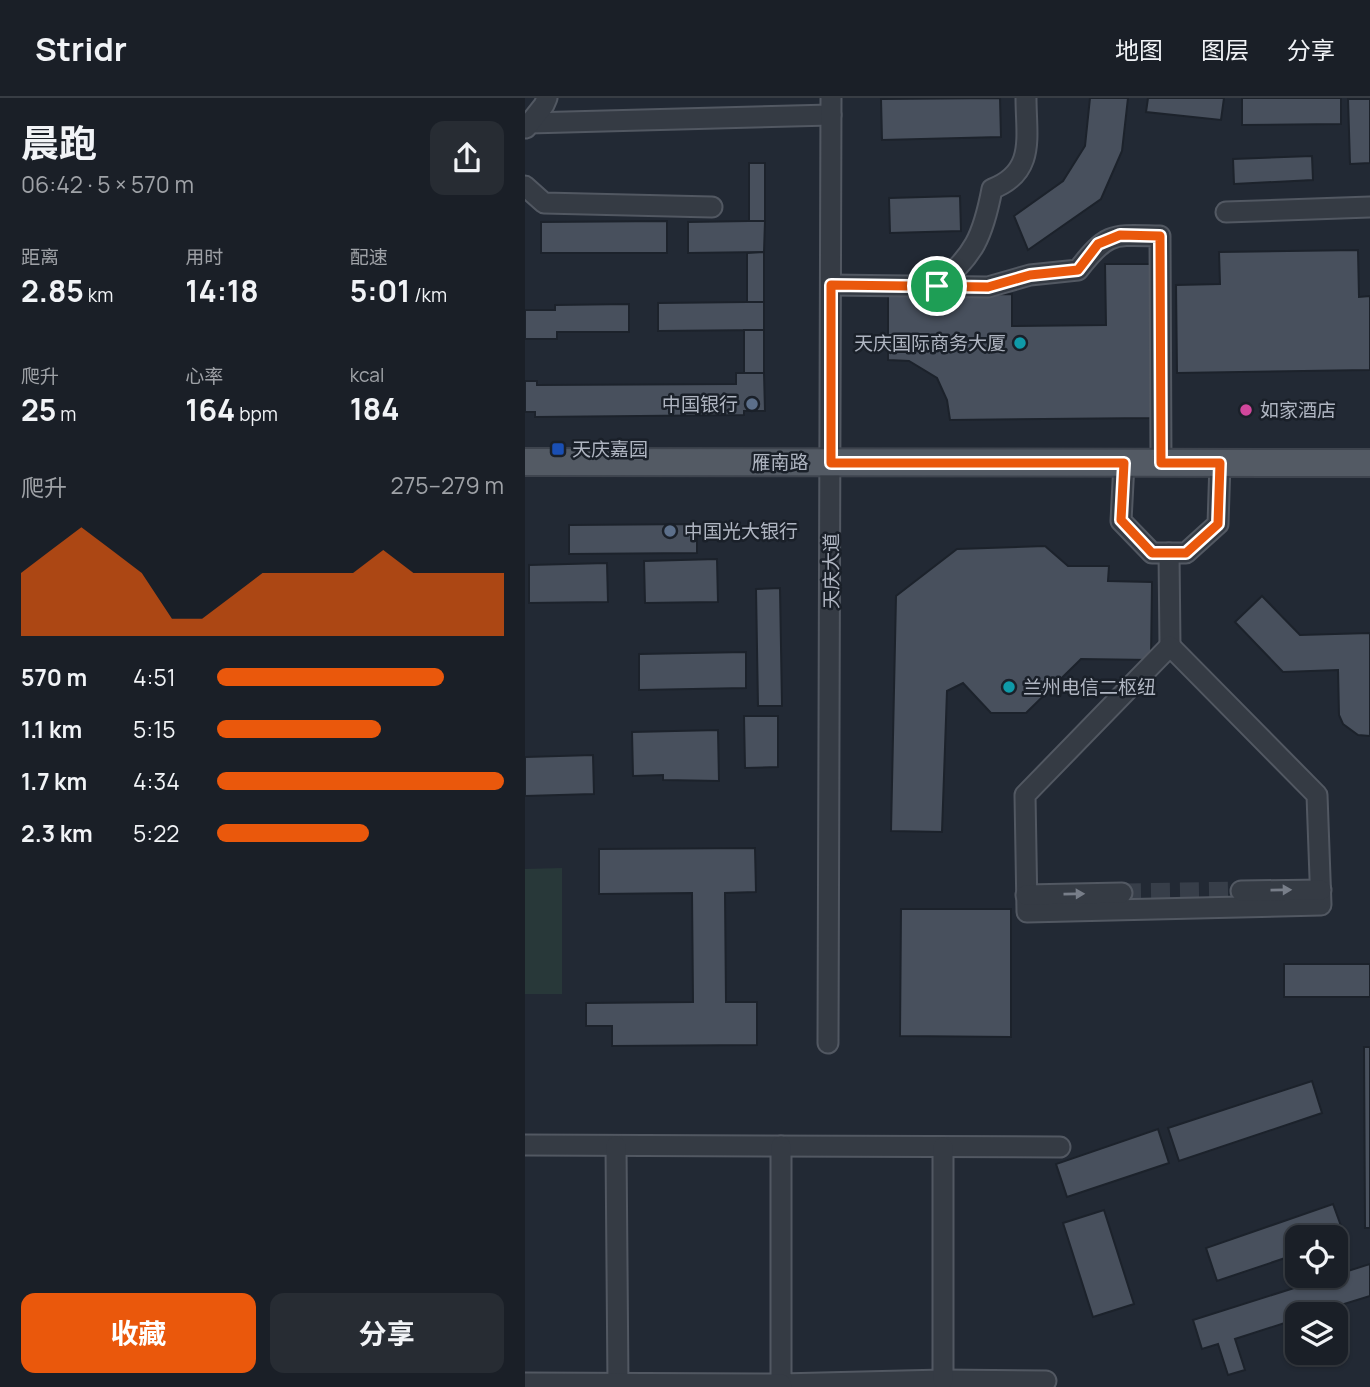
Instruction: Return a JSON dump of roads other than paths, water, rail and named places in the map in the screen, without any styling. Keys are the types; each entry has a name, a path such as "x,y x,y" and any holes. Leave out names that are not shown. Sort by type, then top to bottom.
{"main road":[{"name":"雁南路","path":"525,462 1370,463"}],"street":[{"path":"527,126 547,98"},
{"path":"937,286 959,268 976,244 987,217 992,189 1011,180 1023,163 1026,150 1026,98"},
{"path":"527,126 831,106"},
{"name":"天庆大道","path":"828,1044 831,106"},
{"path":"525,186 544,203 712,207"},
{"path":"1226,212 1370,207"},
{"path":"831,285 988,287 1030,275 1078,270 1098,244 1120,235 1160,236 1161,463"},
{"path":"1124,463 1121,520 1152,553 1186,553 1218,524 1220,463"},
{"path":"1169,553 1170,646 1317,795 1321,905 1027,912 1025,795 1170,646"},
{"path":"1241,891 1321,890"},
{"path":"1026,895 1122,893"},
{"path":"525,1145 1060,1147"},
{"path":"616,1146 618,1385"},
{"path":"781,1146 781,1386"},
{"path":"943,1147 943,1380"},
{"path":"525,1383 781,1386 943,1380 1046,1381"}],"tunnel":[{"path":"1122,893 1241,891"}],"place":[{"name":"天庆国际商务大厦","path":"1020,343"},
{"name":"中国银行","path":"752,404"},
{"name":"如家酒店","path":"1246,410"},
{"name":"天庆嘉园","path":"558,449"},
{"name":"中国光大银行","path":"670,531"},
{"name":"兰州电信二枢纽","path":"1009,687"}]}
